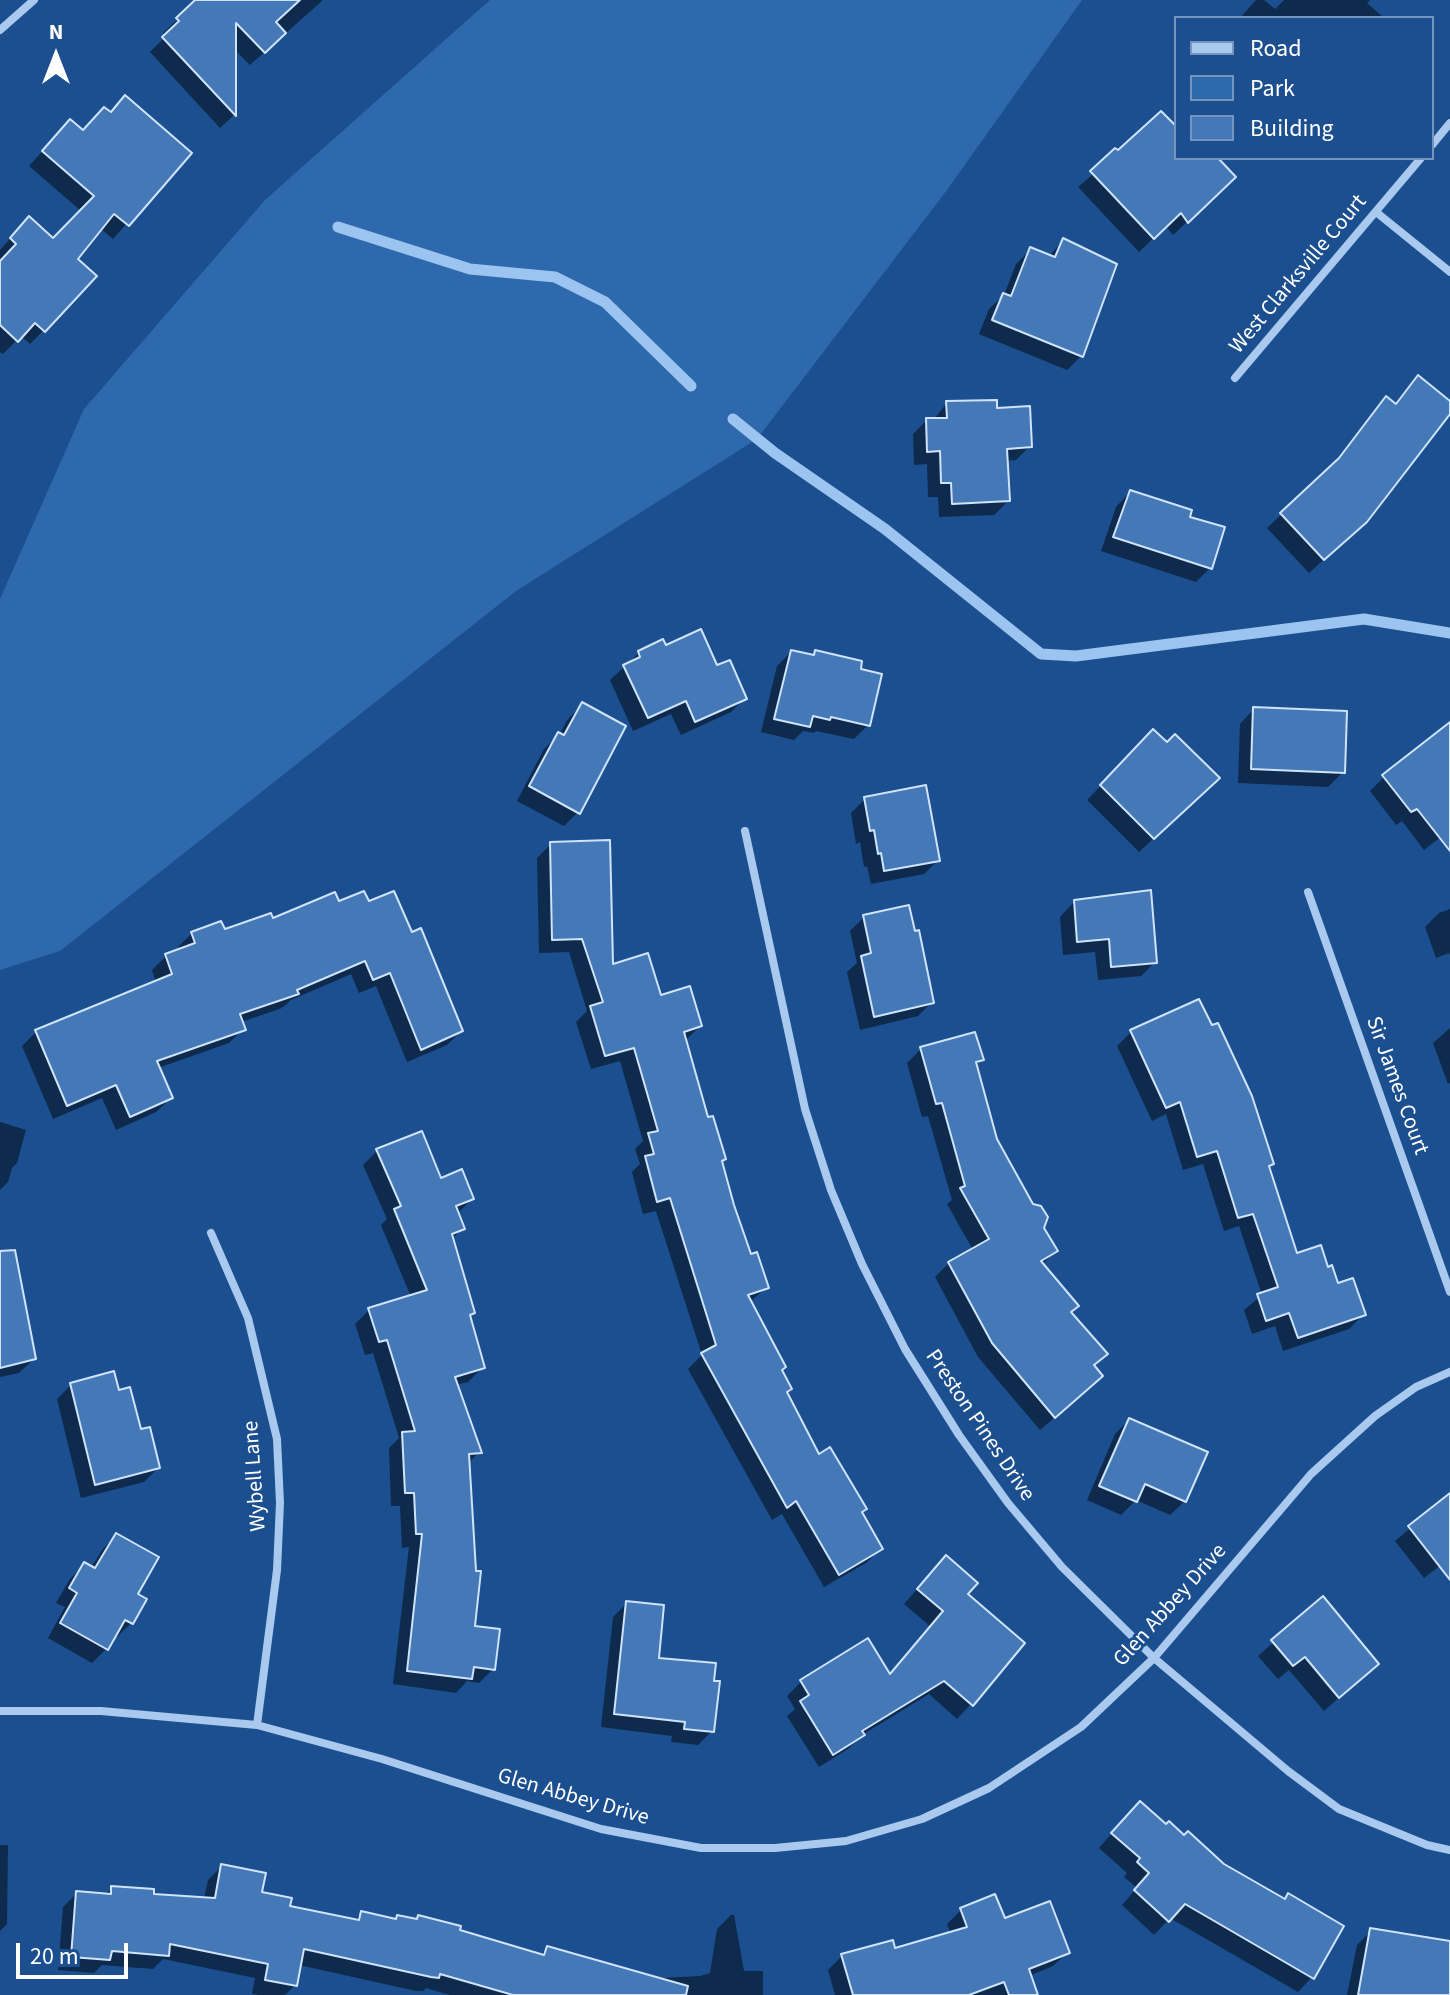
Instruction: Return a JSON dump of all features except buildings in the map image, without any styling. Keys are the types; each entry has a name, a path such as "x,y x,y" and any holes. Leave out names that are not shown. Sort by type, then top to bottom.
{"street":[{"path":"0,30 34,0"},
{"path":"1434,143 1450,123"},
{"name":"West Clarksville Court","path":"1235,378 1419,160"},
{"path":"1376,212 1450,272"},
{"name":"Preston Pines Drive","path":"745,831 805,1109 831,1190 862,1264 905,1349 959,1435 1008,1503 1062,1567 1154,1658 1288,1771 1339,1809 1450,1850"},
{"name":"Sir James Court","path":"1308,892 1450,1292"},
{"name":"Wybell Lane","path":"211,1233 248,1318 277,1439 280,1503 277,1570 257,1725"},
{"name":"Glen Abbey Drive","path":"0,1711 101,1711 257,1725 382,1759 601,1829 701,1848 775,1848 846,1841 922,1819 989,1788 1081,1727 1154,1658 1311,1474 1375,1416 1416,1387 1450,1372"}],"green space":[{"path":"490,0 1082,0 947,190 757,439 516,591 60,951 0,970 0,599 84,409 265,200"}],"waterway":[{"path":"338,227 470,269 555,277 605,302 691,386"},
{"path":"733,419 775,453 885,529 1041,654 1076,656 1364,619 1450,633"}]}
